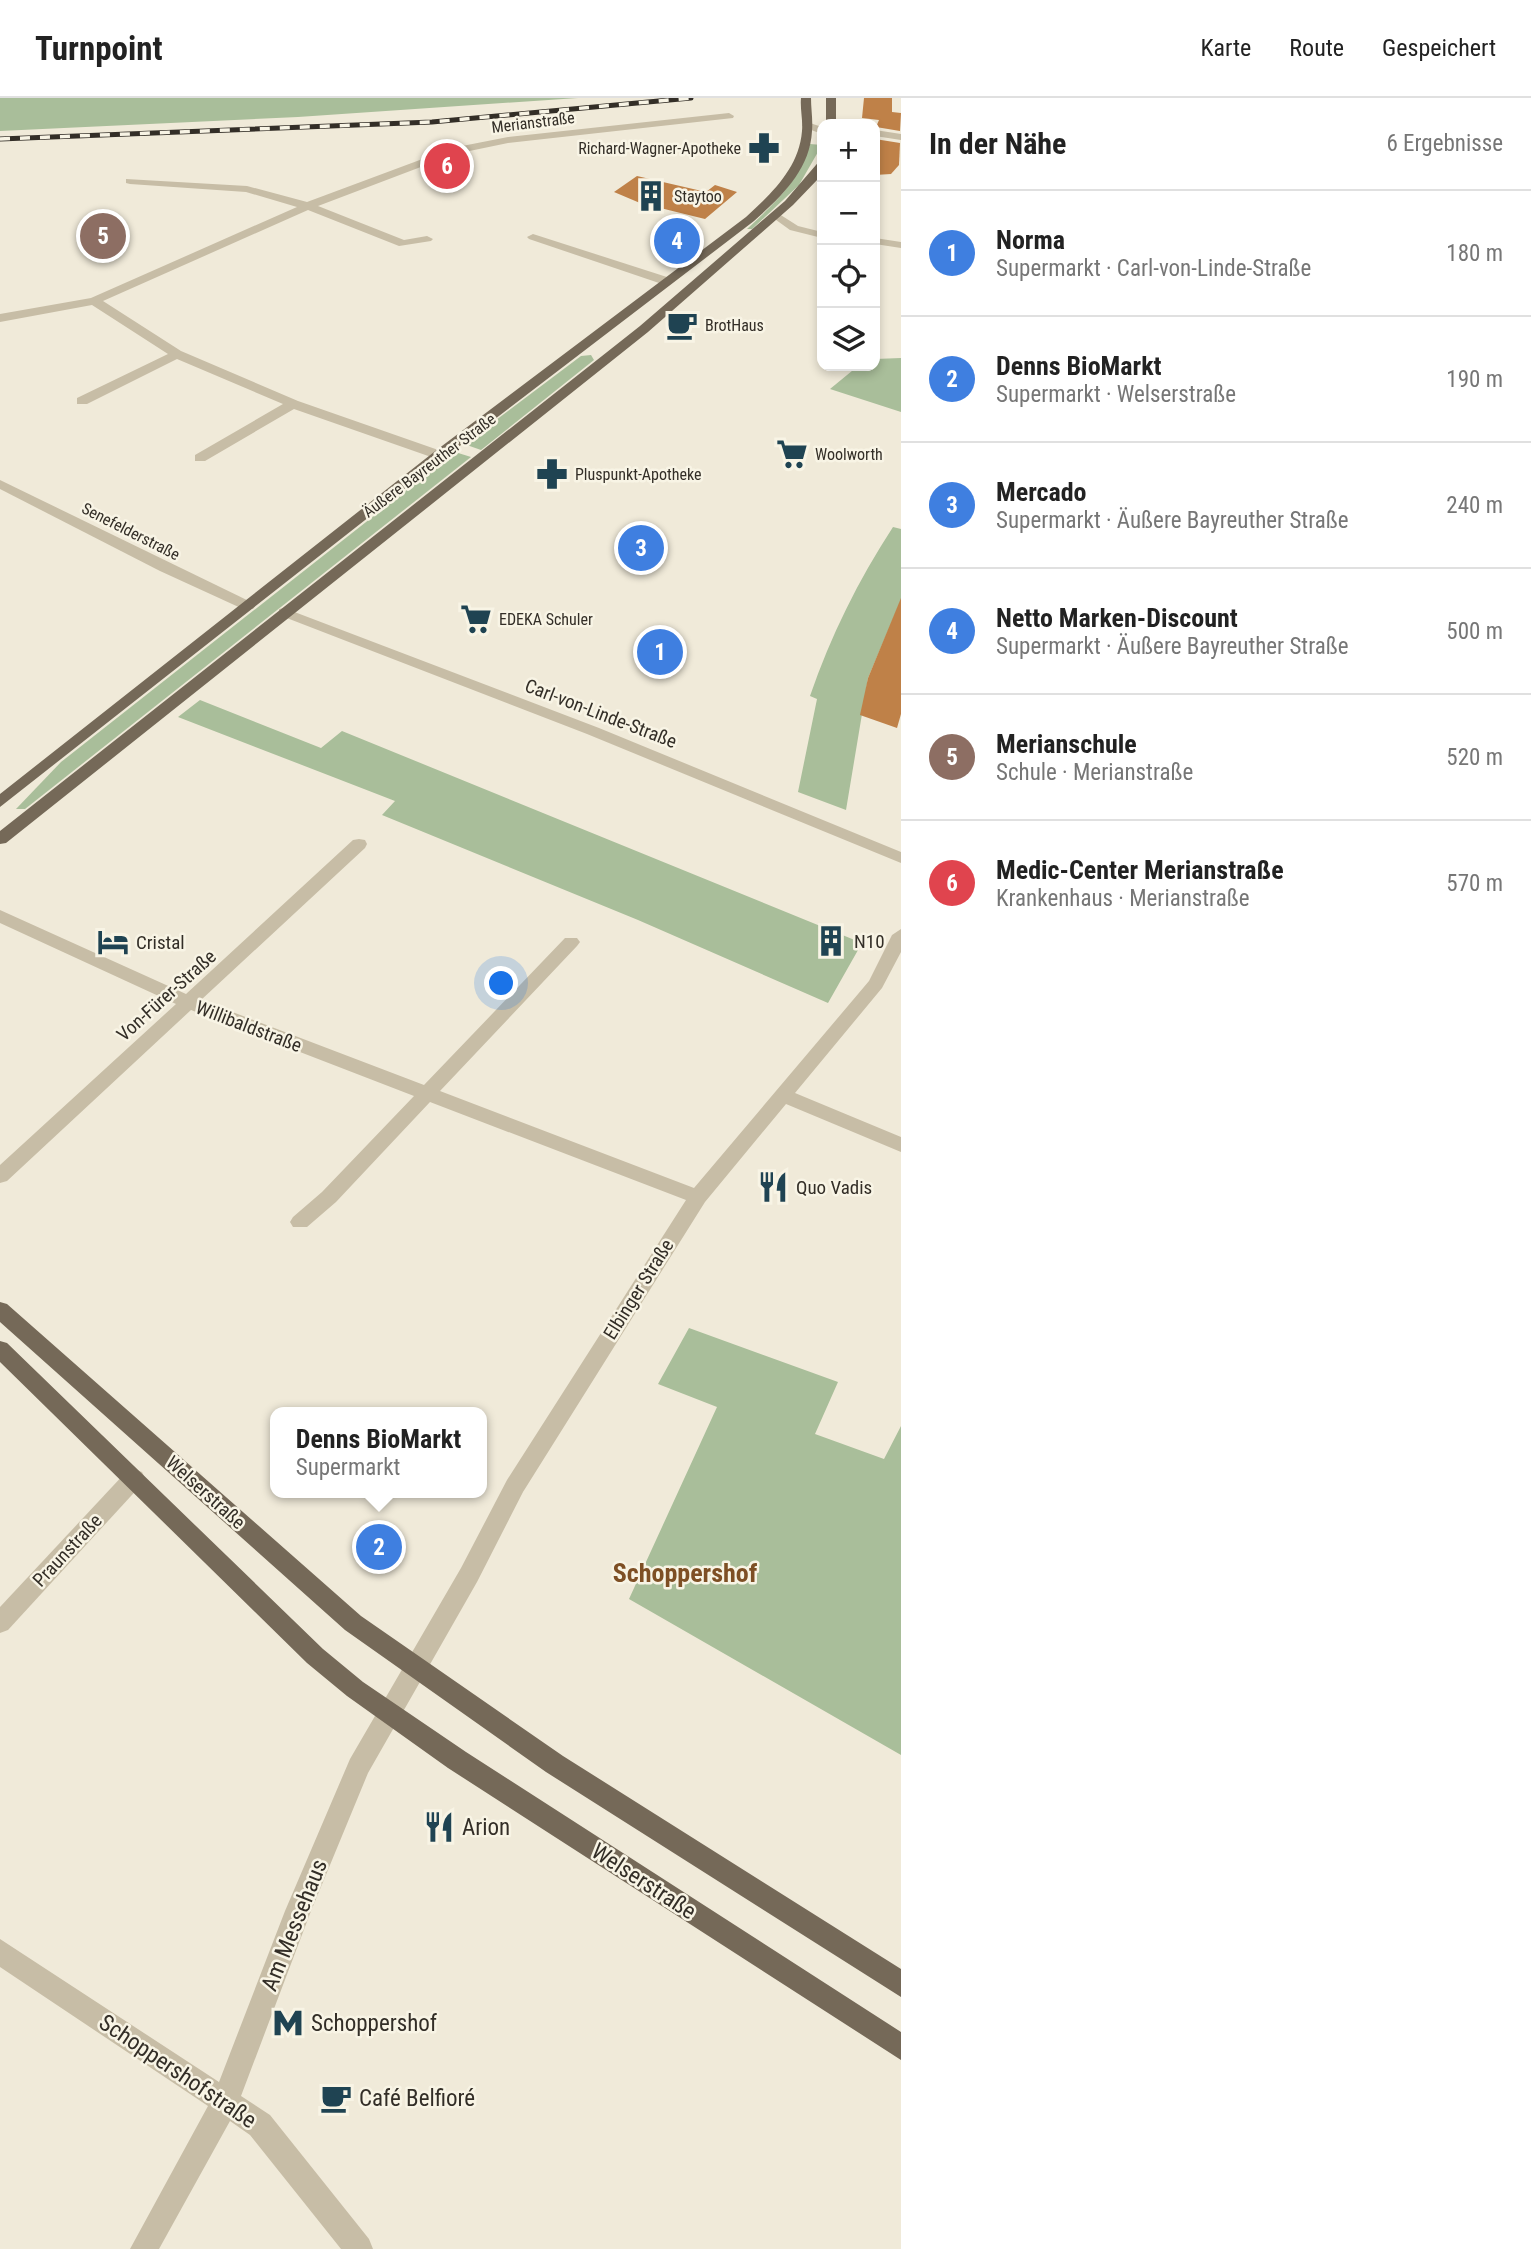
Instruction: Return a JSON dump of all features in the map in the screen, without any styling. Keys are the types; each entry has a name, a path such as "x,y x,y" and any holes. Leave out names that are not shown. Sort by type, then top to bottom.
{"main road":[{"name":"Äußere Bayreuther Straße","path":"0,802 439,455 575,354 666,281 727,238 782,189 801,157 807,125 806,98"},
{"path":"831,98 831,119"},
{"name":"Äußere Bayreuther Straße","path":"0,839 644,329 776,215 806,186 817,169"},
{"path":"0,802 2,813 25,819"},
{"name":"Welserstraße","path":"0,1310 353,1623 415,1670 495,1726 901,1984"},
{"name":"Welserstraße","path":"0,1349 315,1656 389,1713 901,2047"}],"street":[{"name":"Merianstraße","path":"0,317 94,300 308,206 452,151 508,140 729,116"},
{"path":"807,125 817,128"},
{"path":"880,135 901,137"},
{"path":"880,140 901,142"},
{"path":"130,181 234,187 308,206 403,244 427,239"},
{"path":"776,215 794,228 817,234"},
{"path":"533,237 666,281"},
{"path":"880,243 901,245"},
{"path":"94,300 177,354 293,404 439,455"},
{"path":"82,401 177,354"},
{"path":"200,458 293,404"},
{"name":"Senefelderstraße","path":"0,484 164,568 248,606"},
{"name":"Carl-von-Linde-Straße","path":"284,612 606,736 901,858"},
{"name":"Von-Fürer-Straße","path":"0,1176 359,844"},
{"name":"Willibaldstraße","path":"0,916 190,1003 698,1197"},
{"name":"Elbinger Straße","path":"415,1670 515,1486 698,1197 876,984 901,935"},
{"path":"300,1222 328,1197 571,942"},
{"path":"783,1095 901,1145"},
{"name":"Praunstraße","path":"0,1623 134,1478"},
{"path":"389,1713 415,1670"},
{"name":"Am Messehaus","path":"144,2249 225,2102 303,1898 359,1768 389,1713"},
{"name":"Schoppershofstraße","path":"0,1952 260,2125 359,2249"}],"green space":[{"path":"0,98 578,98 298,117 0,131"},
{"path":"810,144 817,145 817,154 799,185 752,229 747,229 793,180"},
{"path":"591,355 594,360 481,450 464,444 581,356"},
{"path":"901,358 901,412 830,389 852,371 880,371 880,359"},
{"path":"455,452 471,457 25,809 16,809 61,762"},
{"path":"893,527 901,529 901,600 868,678 846,810 798,792 817,699 810,696 846,609"},
{"path":"200,700 321,748 342,731 862,943 828,1003 638,920 382,815 395,801 178,717"},
{"path":"689,1328 838,1382 815,1434 884,1459 901,1426 901,1755 629,1599 717,1407 658,1384"}],"building":[{"path":"864,98 892,98 892,112 901,113 900,131 880,128 880,119 862,118"},
{"path":"880,140 900,143 899,165 891,174 880,175"},
{"name":"Staytoo","path":"637,176 706,192 715,185 737,192 705,219 640,203 614,192"},
{"path":"901,598 901,714 897,728 860,715 868,678"}],"railway":[{"path":"0,139 432,122 691,98"}],"place":[{"name":"Richard-Wagner-Apotheke","path":"764,148"},
{"name":"Medic-Center Merianstraße","path":"447,166"},
{"name":"Staytoo","path":"651,196"},
{"name":"Merianschule","path":"103,236"},
{"name":"Netto Marken-Discount","path":"677,241"},
{"name":"BrotHaus","path":"682,325"},
{"name":"Woolworth","path":"792,454"},
{"name":"Pluspunkt-Apotheke","path":"552,474"},
{"name":"Mercado","path":"641,548"},
{"name":"EDEKA Schuler","path":"476,619"},
{"name":"Norma","path":"660,652"},
{"name":"N10","path":"831,941"},
{"name":"Cristal","path":"113,942"},
{"name":"Quo Vadis","path":"773,1187"},
{"name":"Denns BioMarkt","path":"379,1547"},
{"name":"Arion","path":"439,1827"},
{"name":"Schoppershof","path":"288,2023"},
{"name":"Café Belfioré","path":"336,2098"}],"district":[{"name":"Schoppershof","path":"685,1573"}]}
